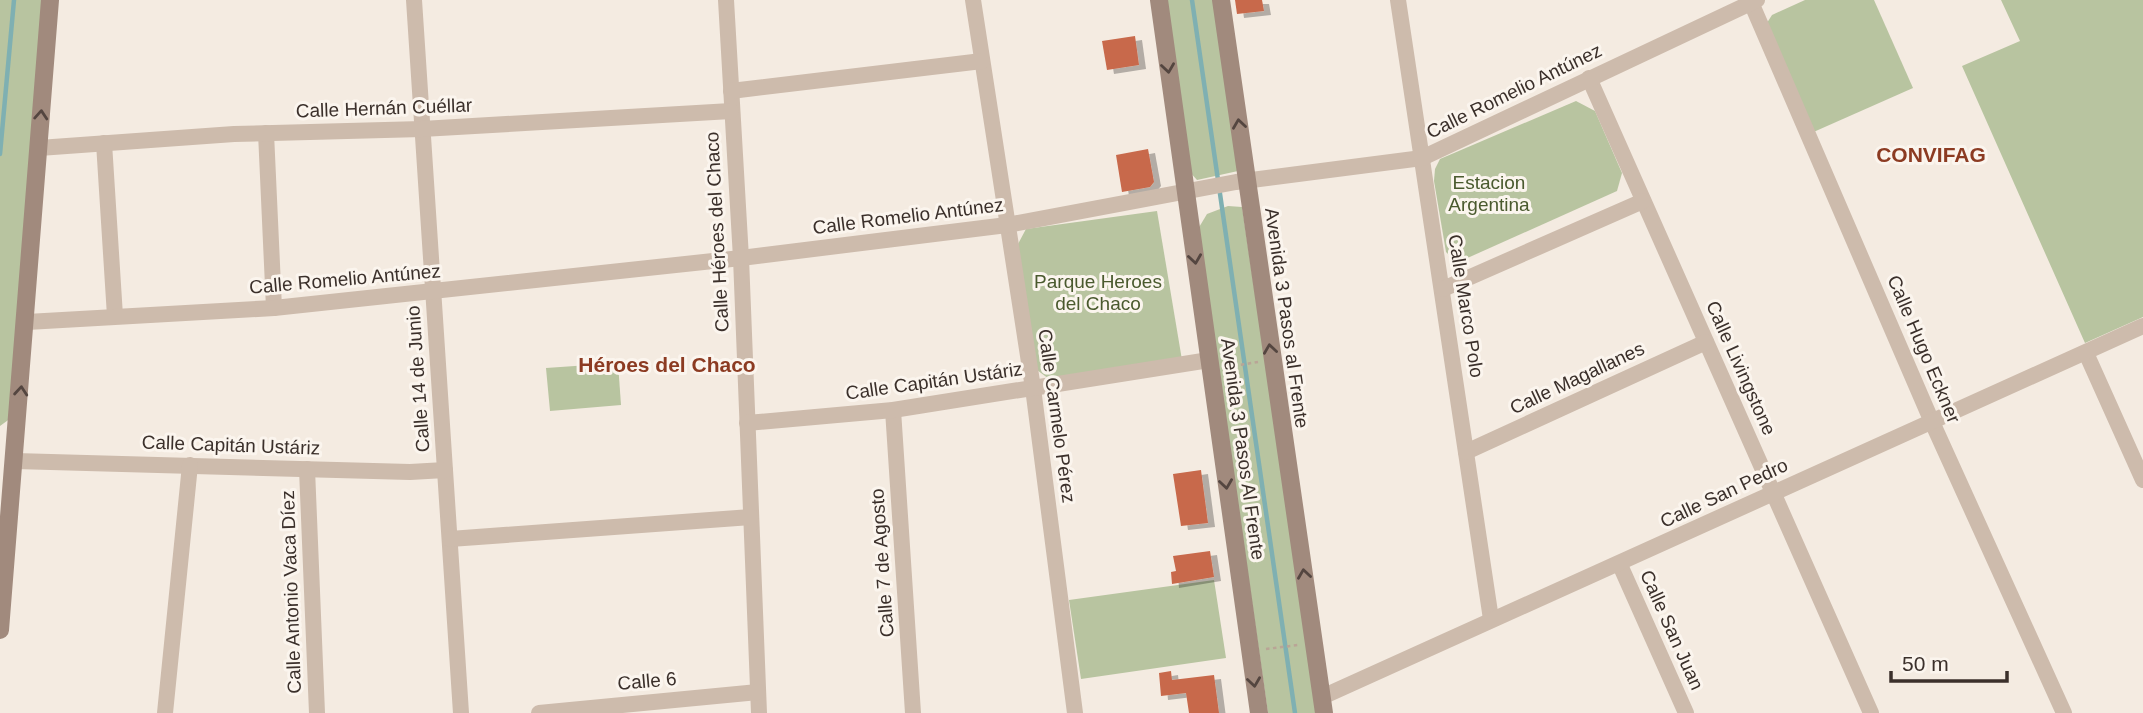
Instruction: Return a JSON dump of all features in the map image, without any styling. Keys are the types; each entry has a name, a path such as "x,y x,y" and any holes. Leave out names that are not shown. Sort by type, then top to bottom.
{"main road":[{"path":"0,630 15,461 8,433 27,322 50,0"},
{"path":"1159,0 1193,190"},
{"name":"Avenida 3 Pasos al Frente","path":"1221,0 1241,181 1306,643"},
{"name":"Avenida 3 Pasos Al Frente","path":"1193,190 1209,360 1259,713"},
{"path":"1306,643 1323,705"}],"street":[{"name":"Calle 14 de Junio","path":"414,0 461,713"},
{"name":"Calle Héroes del Chaco","path":"726,0 741,258 759,713"},
{"name":"Calle Carmelo Pérez","path":"973,0 1032,388 1076,713"},
{"name":"Calle Marco Polo","path":"1398,0 1491,619"},
{"name":"Calle Romelio Antúnez","path":"27,322 274,308 741,258 1007,225 1241,181 1422,158 1753,1"},
{"name":"Calle Hugo Eckner","path":"1753,1 1932,422 2064,713"},
{"path":"731,91 982,61"},
{"name":"Calle Livingstone","path":"1589,78 1871,713"},
{"name":"Calle Hernán Cuéllar","path":"39,148 266,133 422,129 731,111"},
{"path":"266,133 274,308"},
{"path":"104,143 115,317"},
{"path":"1443,289 1643,201"},
{"name":"Calle San Pedro","path":"1323,705 1491,619 1619,565 1773,492 2143,326"},
{"name":"Calle Magallanes","path":"1466,452 1706,342"},
{"path":"2086,353 2143,480"},
{"name":"Calle Capitán Ustáriz","path":"747,423 893,410 1209,360"},
{"name":"Calle 7 de Agosto","path":"893,410 913,713"},
{"name":"Calle Capitán Ustáriz","path":"15,461 410,472 445,470"},
{"path":"165,713 190,465"},
{"name":"Calle Antonio Vaca Díez","path":"307,469 317,713"},
{"path":"450,539 751,517"},
{"name":"Calle San Juan","path":"1619,565 1686,713"},
{"name":"Calle 6","path":"539,713 758,692"}],"path":[{"path":"1241,365 1264,362"},
{"path":"1280,647 1306,643"}],"green space":[{"path":"0,0 42,0 11,418 0,426"},
{"path":"1164,0 1213,0 1238,171 1197,180 1189,171"},
{"path":"1805,0 1874,0 1913,88 1809,134 1765,26 1772,15"},
{"path":"2001,0 2143,0 2143,317 2085,343 1962,66 2020,41"},
{"name":"Estacion Argentina","path":"1576,101 1595,111 1622,173 1617,191 1463,260 1452,258 1446,252 1434,181 1435,169 1440,159"},
{"path":"1228,206 1242,207 1318,713 1268,713 1198,229 1207,214"},
{"name":"Parque Heroes del Chaco","path":"1157,211 1182,360 1049,379 1037,370 1018,244 1026,229"},
{"path":"618,363 621,405 550,411 546,368"},
{"path":"1214,580 1226,658 1081,679 1069,600"}],"building":[{"path":"1235,0 1262,0 1264,11 1237,14"},
{"path":"1135,36 1139,65 1107,70 1102,41"},
{"path":"1148,149 1154,182 1150,187 1122,192 1116,155"},
{"path":"1201,470 1208,523 1181,526 1173,474"},
{"path":"1210,551 1214,577 1172,584 1171,572 1176,571 1173,556"},
{"path":"1171,671 1172,680 1214,675 1219,713 1189,713 1186,693 1161,696 1159,673"}],"waterway":[{"path":"0,154 14,0"},
{"path":"1192,0 1295,713"}],"district":[{"name":"CONVIFAG","path":"1931,154"},
{"name":"Héroes del Chaco","path":"667,364"}]}
